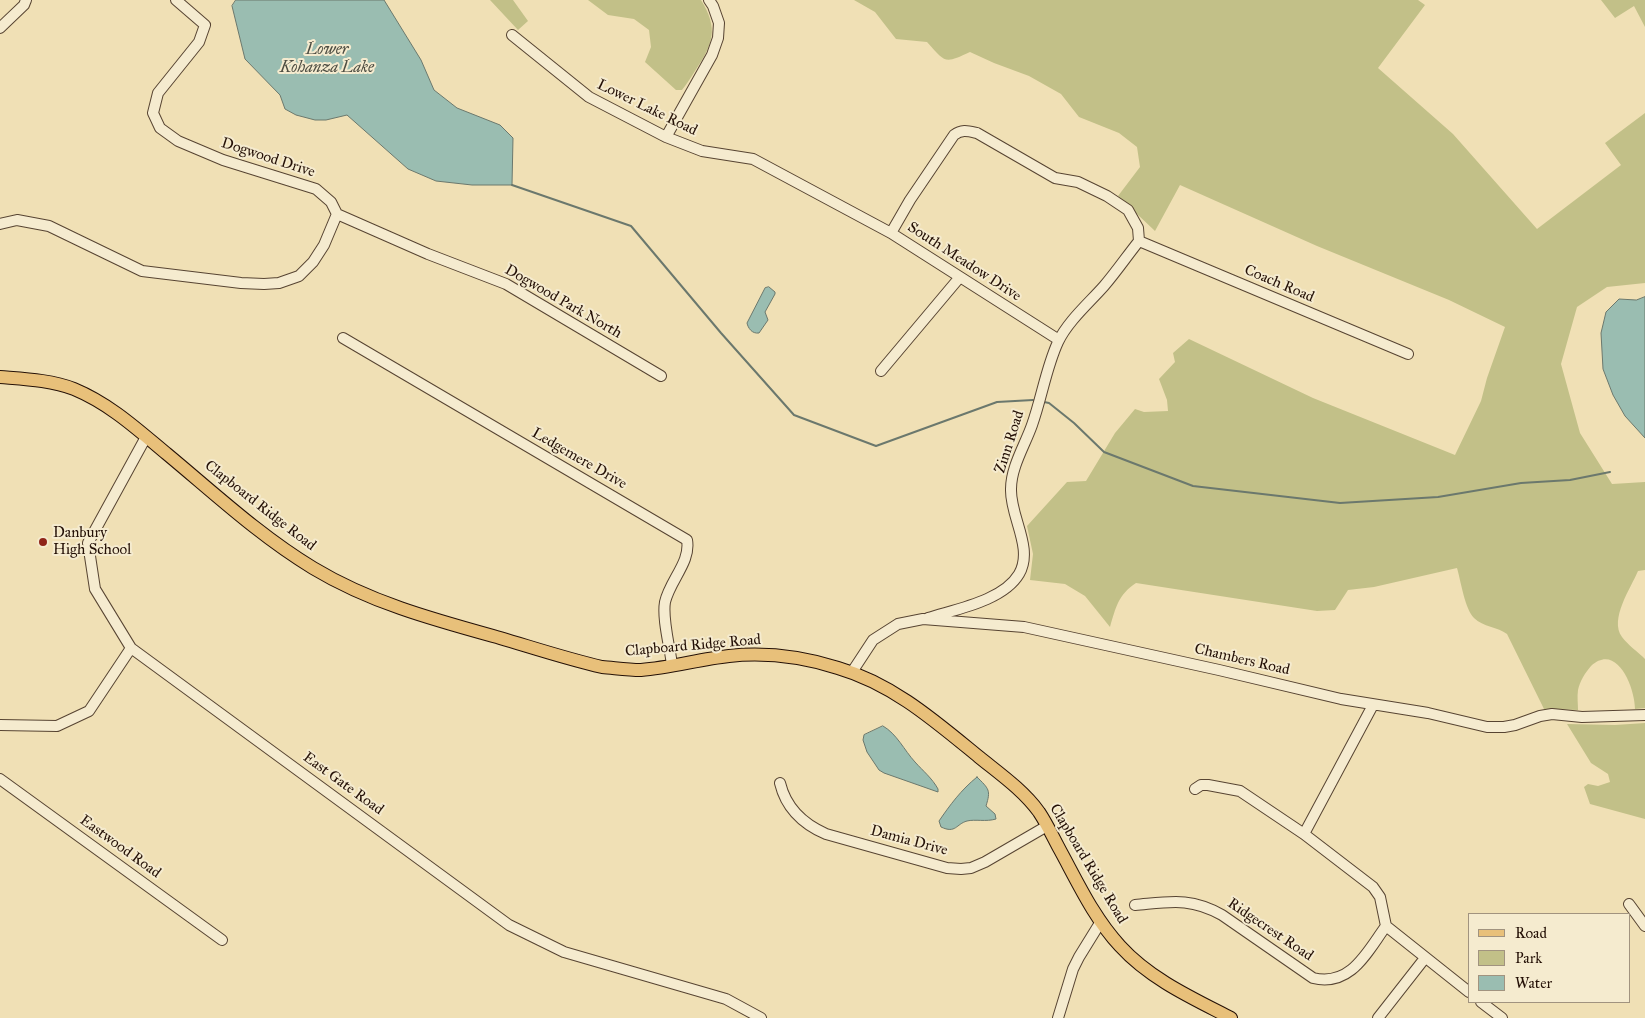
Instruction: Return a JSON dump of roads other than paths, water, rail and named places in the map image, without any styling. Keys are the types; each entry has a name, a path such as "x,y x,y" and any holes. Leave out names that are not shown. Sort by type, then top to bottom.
{"main road":[{"name":"Clapboard Ridge Road","path":"0,377 48,382 72,388 94,398 113,410 280,546 314,568 371,598 431,619 586,664 627,670 642,670 730,656 755,654 807,660 852,672 893,691 937,722 1029,800 1047,826 1100,923 1121,948 1154,975 1231,1018"}],"street":[{"path":"0,28 24,5 26,0"},
{"name":"Dogwood Drive","path":"176,0 205,25 198,42 158,93 153,113 160,128 178,141 223,160 316,189 331,202 337,214"},
{"path":"666,137 712,55 718,38 719,23 709,0"},
{"name":"Lower Lake Road","path":"512,35 589,98 666,137 702,152 753,159 891,233"},
{"name":"South Meadow Drive","path":"1059,340 891,233 910,200 954,135 960,131 977,133 1055,178 1078,182 1107,196 1128,210 1138,228 1139,241"},
{"path":"0,224 17,220 48,226 142,271 264,284 279,283 299,276 313,262 324,245 337,214"},
{"name":"Dogwood Park North","path":"337,214 428,254 506,284 661,376"},
{"name":"Zinn Road","path":"923,619 987,599 1001,592 1019,574 1024,556 1012,503 1013,475 1033,422 1042,388 1059,340 1075,317 1106,284 1139,241"},
{"name":"Coach Road","path":"1139,241 1408,354"},
{"path":"881,371 960,277"},
{"name":"Ledgemere Drive","path":"343,338 687,540 689,550 665,603 672,665"},
{"name":"East Gate Road","path":"146,437 88,543 96,589 131,648 509,925 564,952 726,999 761,1018"},
{"name":"Chambers Road","path":"852,672 873,640 898,624 923,619 1024,627 1373,705 1428,713 1487,727 1515,725 1540,716 1552,714 1582,717 1645,715"},
{"path":"0,725 57,726 89,712 131,648"},
{"path":"1304,834 1373,705"},
{"name":"Eastwood Road","path":"0,779 222,940"},
{"name":"Damia Drive","path":"780,783 783,796 797,816 810,827 826,834 947,868 960,869 977,865 1047,826"},
{"path":"1195,789 1201,785 1208,785 1240,791 1304,834 1373,887 1380,897 1386,926 1468,991"},
{"name":"Ridgecrest Road","path":"1135,905 1180,901 1208,907 1313,978 1326,981 1340,978 1352,970 1386,926"},
{"path":"1629,904 1645,926"},
{"path":"1058,1018 1073,969 1100,923"},
{"path":"1378,1018 1425,958"},
{"path":"1482,1003 1502,1018"}],"water":[{"name":"Lower Kohanza Lake","path":"236,0 384,0 421,60 434,90 457,108 500,125 513,138 512,185 472,185 436,181 408,169 347,115 326,120 315,120 296,115 285,109 280,95 245,59 232,6"},
{"path":"769,287 775,294 765,312 768,320 759,333 754,333 749,329 747,323 765,288"},
{"path":"1645,297 1645,438 1625,416 1613,395 1603,369 1601,333 1606,312 1619,299 1636,300"},
{"path":"883,726 892,733 930,778 938,792 879,770 867,752 863,740 864,735"},
{"path":"977,777 988,790 986,806 995,814 996,819 967,821 953,829 941,827 939,821 947,809"}],"waterway":[{"path":"512,185 631,226 721,333 794,415 876,446 997,402 1033,400"},
{"path":"1044,402 1049,403 1074,423 1104,452 1193,486 1340,503 1438,497 1521,483 1570,480 1610,472"}],"place":[{"name":"Danbury High School","path":"43,542"}]}
